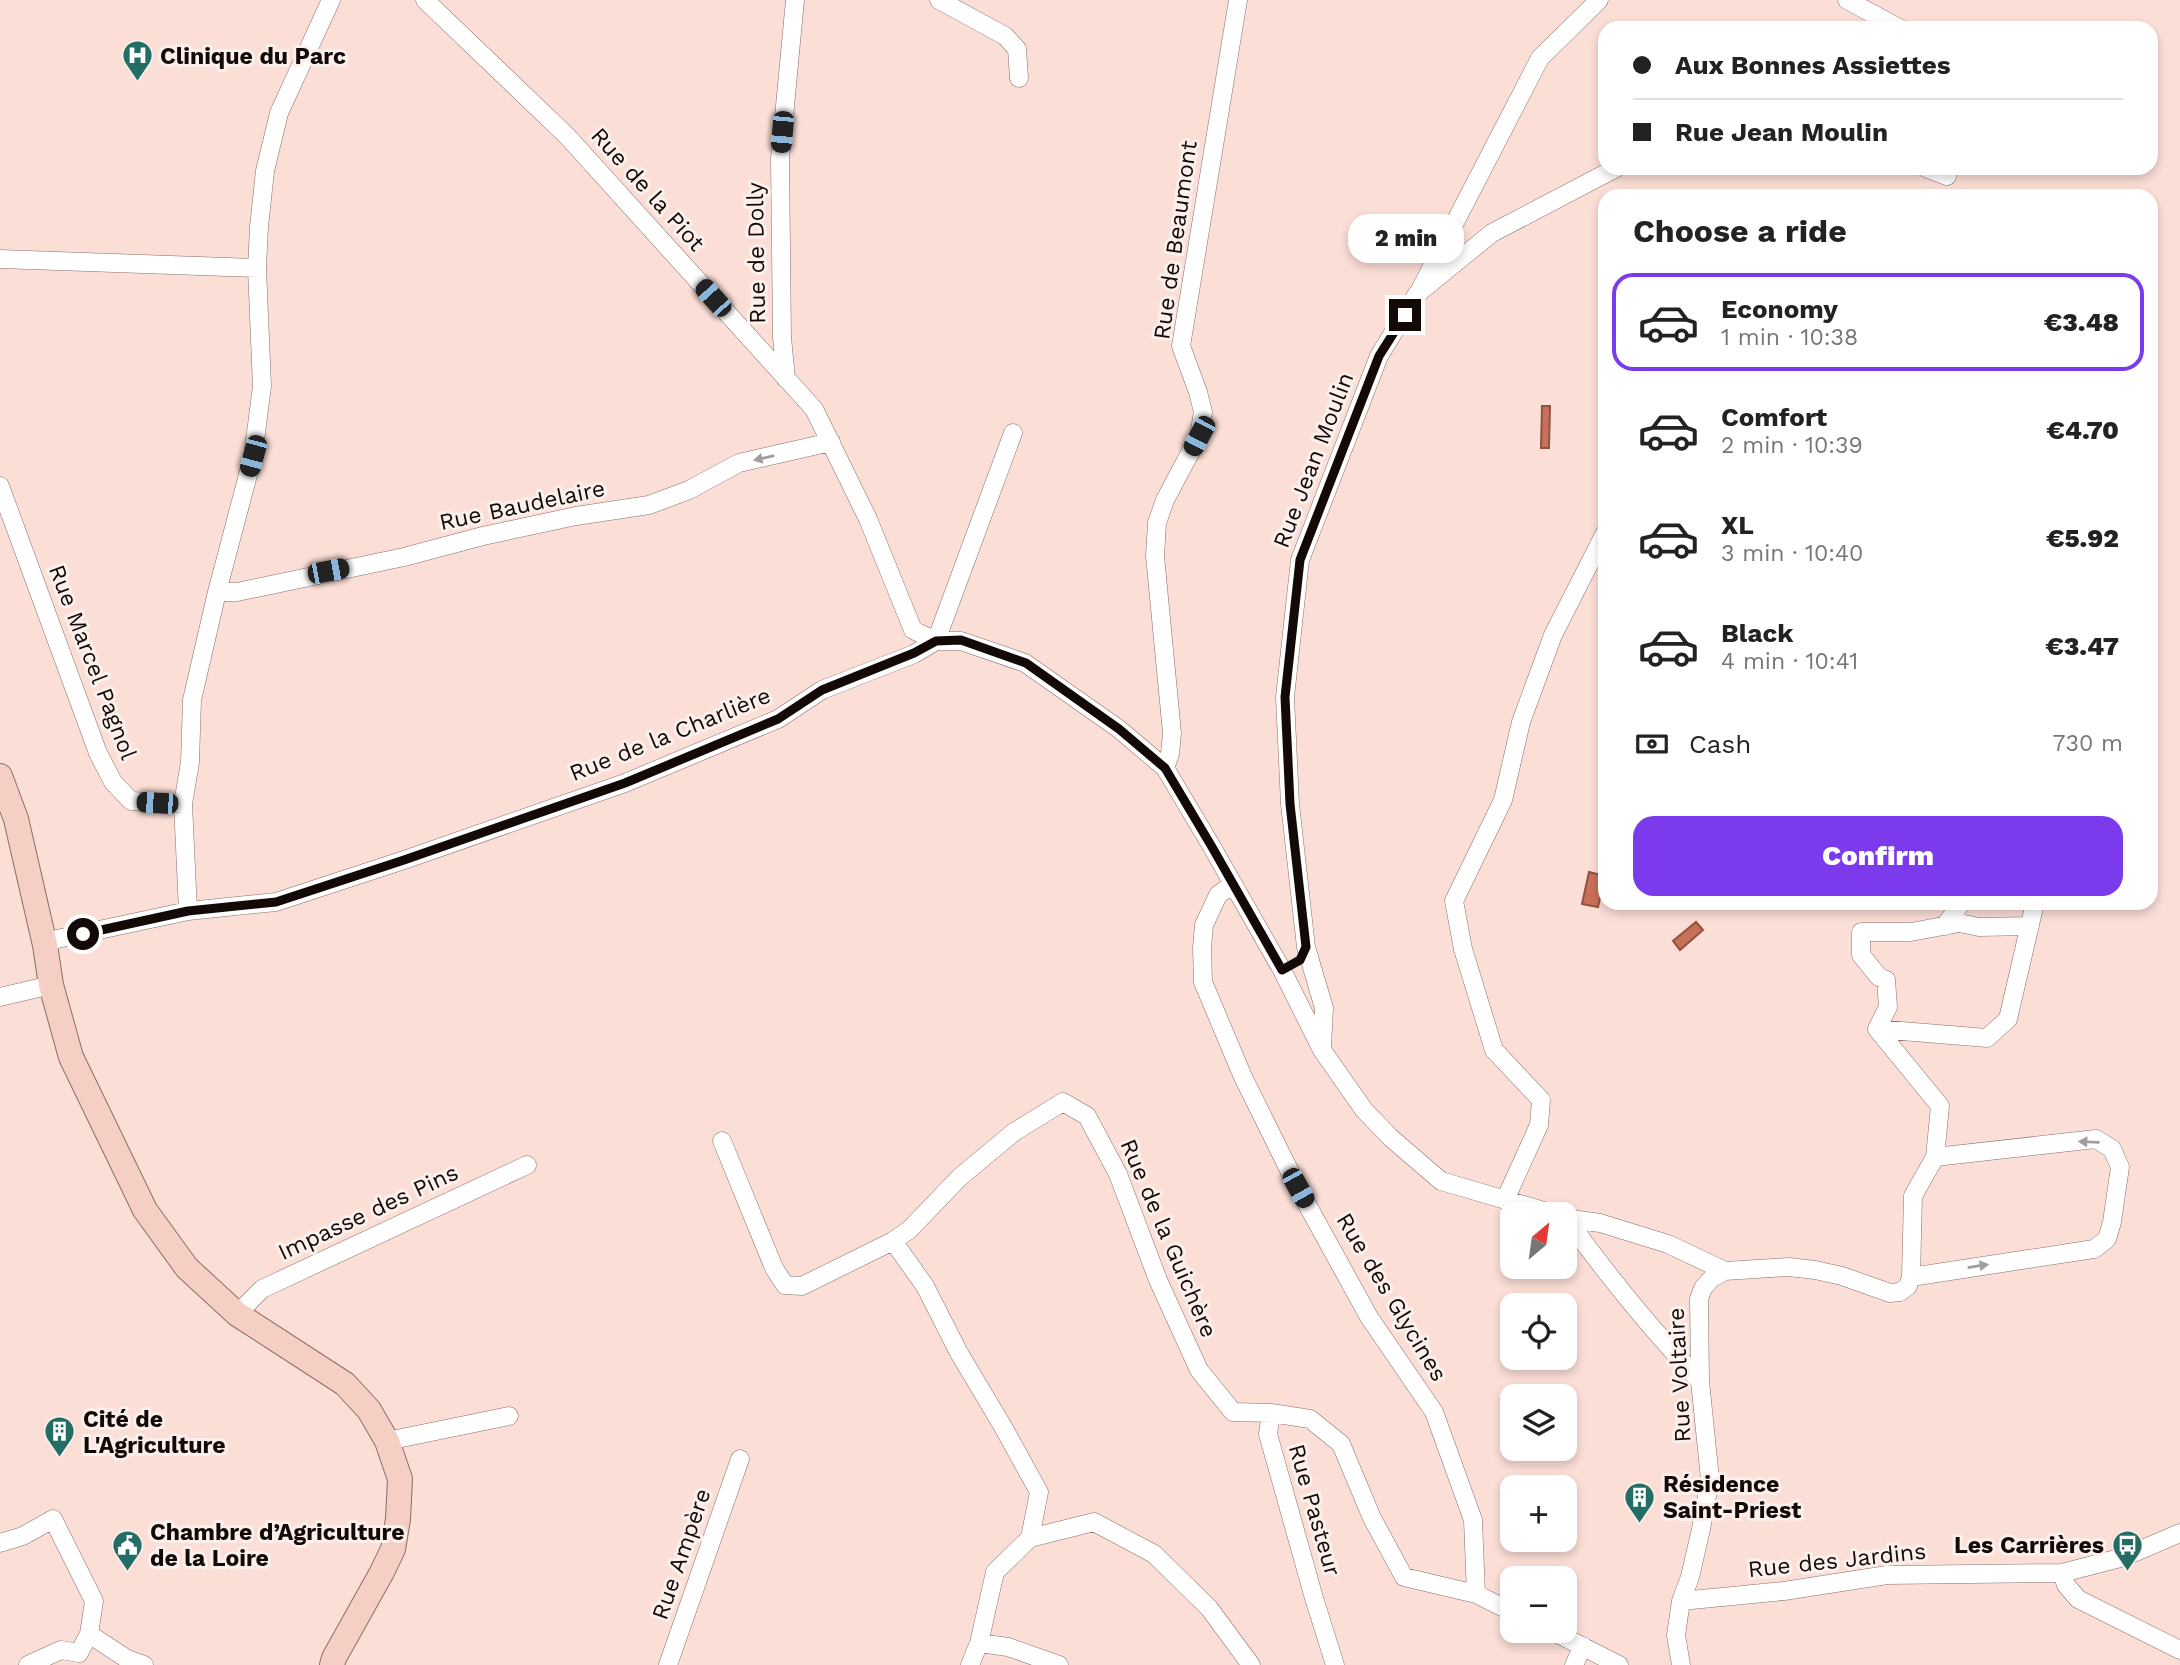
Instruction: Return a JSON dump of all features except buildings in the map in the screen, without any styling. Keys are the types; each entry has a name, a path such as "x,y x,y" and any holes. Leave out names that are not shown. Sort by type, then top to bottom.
{"street":[{"path":"188,911 183,804 190,762 192,700 216,592 253,456 262,386 257,268 265,171 279,113 331,0"},
{"name":"Rue de la Piot","path":"425,0 567,136 814,409 868,519 913,630 936,641"},
{"name":"Rue de Dolly","path":"786,379 782,337 780,159 795,0"},
{"path":"939,0 1005,36 1017,49 1019,78"},
{"name":"Rue de Beaumont","path":"1165,768 1170,754 1172,733 1155,556 1157,523 1165,500 1199,436 1203,412 1181,346 1238,0"},
{"name":"Rue Jean Moulin","path":"1322,1050 1324,1007 1306,947 1290,804 1285,697 1300,560 1379,356 1417,294 1539,58 1599,0"},
{"path":"1847,0 1886,21"},
{"name":"Rue Jean Moulin","path":"1417,294 1492,233 1603,175"},
{"path":"0,258 257,268"},
{"path":"1013,433 936,641 961,640 1026,663 1119,729 1165,768 1282,970 1322,1050 1364,1110 1391,1138 1441,1181 1512,1202"},
{"name":"Rue Baudelaire","path":"216,592 237,592 404,557 483,536 576,516 649,505 689,490 739,463 831,442"},
{"name":"Rue Marcel Pagnol","path":"0,486 99,753 113,782 131,802 183,804"},
{"path":"1505,1200 1539,1125 1541,1100 1494,1050 1463,949 1454,901 1503,800 1521,722 1553,635 1598,547"},
{"name":"Rue de la Charlière","path":"45,945 57,939 188,911 276,902 404,860 625,783 778,719 822,690 914,653 936,641"},
{"path":"0,776 16,819 45,945 51,985 71,1057 145,1210 187,1268 237,1314 345,1384 369,1410 387,1441 400,1479 393,1549 332,1665"},
{"name":"Rue des Glycines","path":"1233,884 1218,895 1204,925 1203,982 1242,1076 1298,1188 1370,1317 1434,1412 1473,1520 1476,1594"},
{"path":"1945,926 1956,910"},
{"path":"1877,1029 1987,1038 2008,1019 2033,910"},
{"path":"1877,1029 1888,1007 1886,979 1880,977 1861,956 1861,932 1911,932 1959,923 1979,927 2029,926"},
{"path":"1282,970 1300,960 1306,947"},
{"path":"0,998 51,985"},
{"path":"1577,1219 1600,1223 1668,1244 1725,1271 1789,1267 1815,1270 1842,1276 1889,1293 1900,1292 1908,1286 1910,1277 1913,1195 1935,1157 1940,1106 1877,1029"},
{"name":"Rue de la Guichère","path":"722,1141 774,1268 785,1285 802,1286 893,1241 909,1230 960,1177 1014,1132 1063,1102 1087,1116 1118,1174 1158,1280 1199,1370 1233,1412 1271,1413"},
{"path":"1910,1277 2094,1249 2107,1239 2112,1222 2120,1167 2112,1149 2096,1139 1935,1157"},
{"name":"Impasse des Pins","path":"237,1314 262,1289 527,1165"},
{"path":"1577,1236 1667,1346 1700,1381"},
{"path":"893,1241 925,1286 1039,1492 1030,1538"},
{"name":"Rue Voltaire","path":"1681,1665 1676,1635 1681,1601 1699,1541 1710,1479 1700,1381 1699,1299 1703,1288 1712,1278 1725,1271"},
{"name":"Rue Pasteur","path":"1335,1665 1268,1434 1271,1413 1310,1419 1341,1444 1372,1518 1404,1577 1476,1594 1500,1606"},
{"path":"387,1441 509,1416"},
{"name":"Rue Ampère","path":"668,1665 740,1459"},
{"path":"0,1543 23,1536 53,1519 94,1601 89,1634 79,1654 61,1650 27,1665"},
{"path":"970,1665 979,1643 995,1572 1030,1538 1094,1522 1154,1554 1209,1608 1251,1665"},
{"name":"Rue des Jardins","path":"1681,1601 1784,1591 1887,1575 2062,1573 2124,1557 2180,1533"},
{"path":"2062,1573 2066,1585 2078,1599 2180,1650"},
{"path":"89,1634 127,1659 144,1665"},
{"path":"979,1643 1008,1647 1059,1665"},
{"path":"1577,1643 1619,1665"},
{"path":"1574,1665 1583,1646"}],"shaded area":[{"path":"1542,406 1550,406 1549,448 1541,448"},
{"path":"1589,872 1598,874 1598,907 1582,904"},
{"path":"1696,922 1703,930 1680,950 1673,941"}],"place":[{"name":"Clinique du Parc","path":"137,83"},
{"name":"Cité de L'Agriculture","path":"60,1459"},
{"name":"Résidence Saint-Priest","path":"1640,1524"},
{"name":"Chambre d’Agriculture de la Loire","path":"127,1572"},
{"name":"Les Carrières","path":"2127,1572"}],"route":[{"path":"83,934 188,911 276,902 404,860 625,783 778,719 822,690 914,653 936,641 961,640 1026,663 1119,729 1165,768 1282,970 1300,960 1306,947 1290,804 1285,697 1300,560 1379,356 1405,315"}]}
